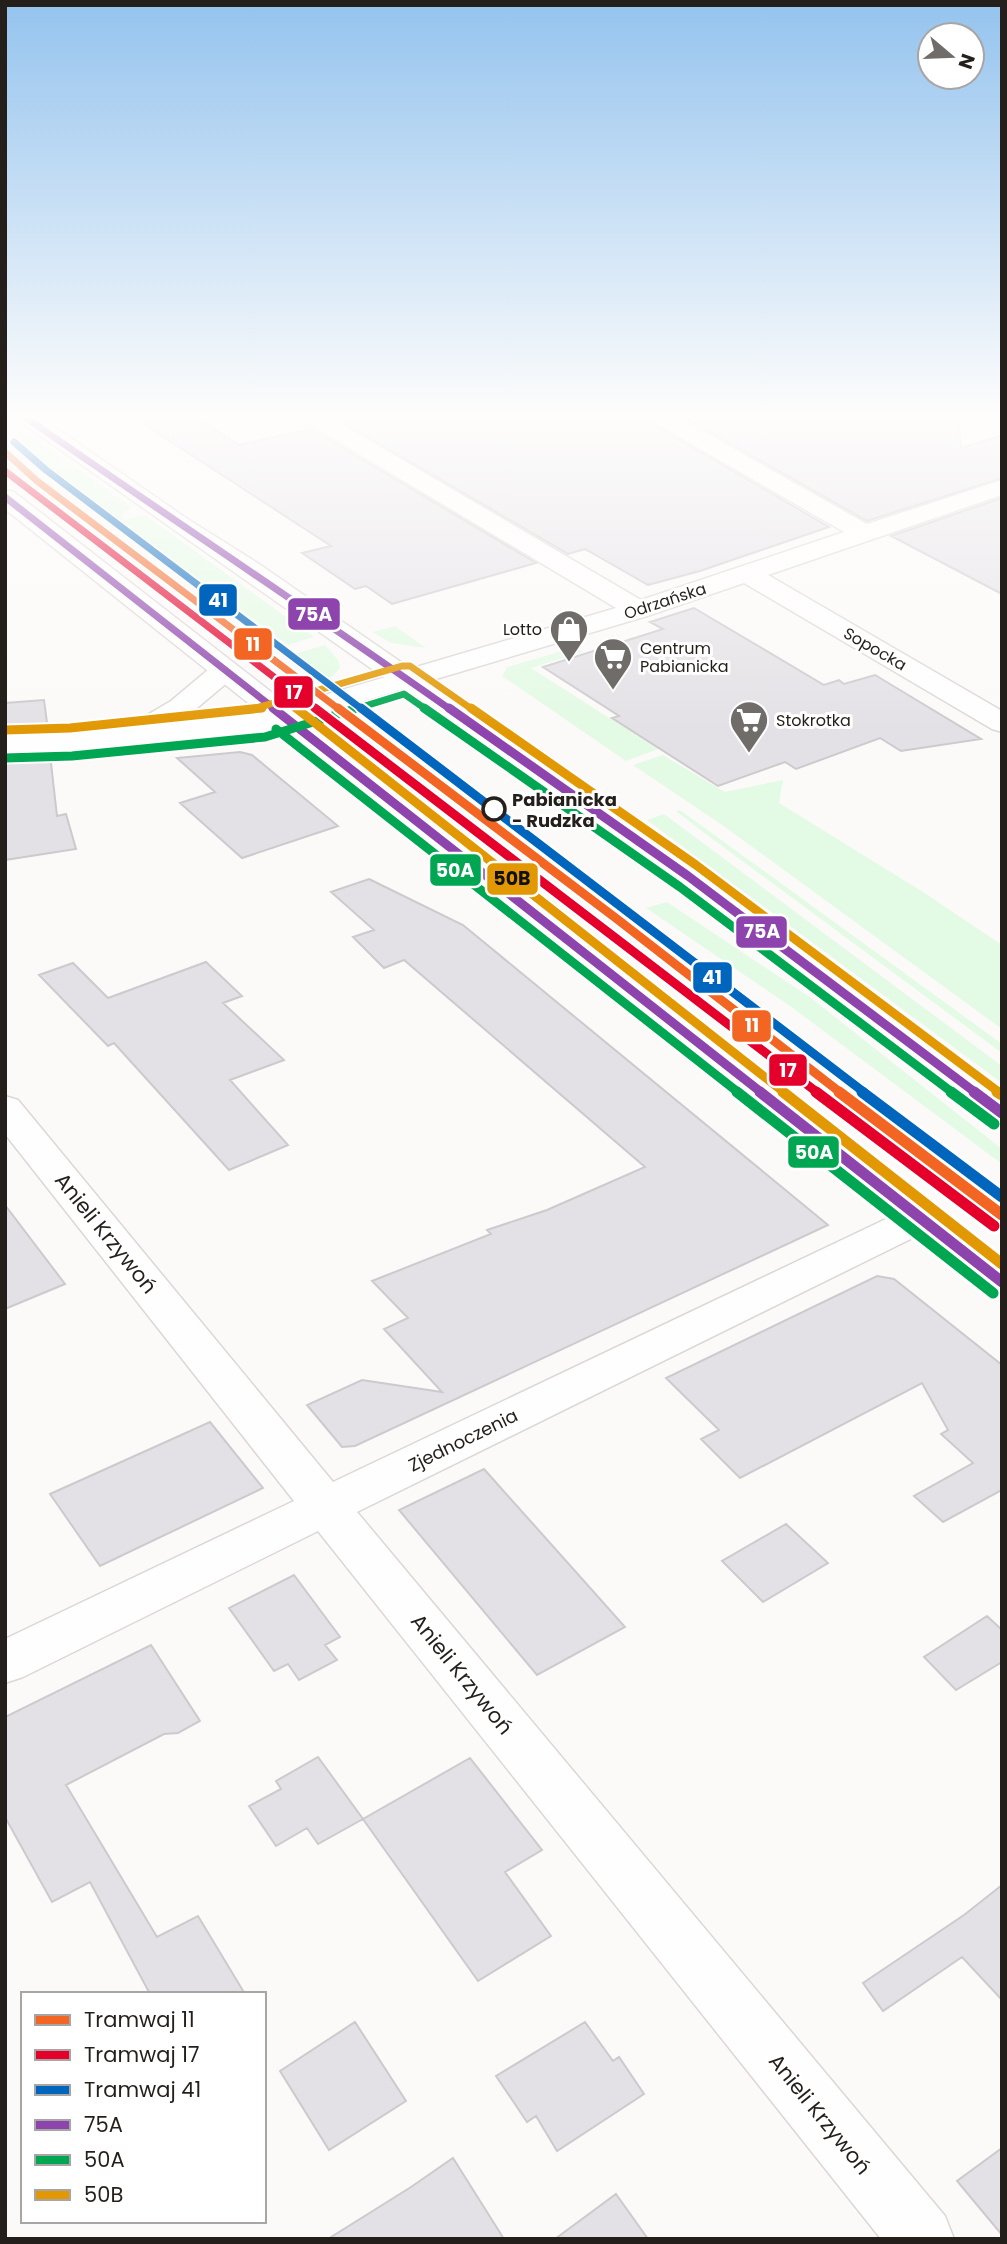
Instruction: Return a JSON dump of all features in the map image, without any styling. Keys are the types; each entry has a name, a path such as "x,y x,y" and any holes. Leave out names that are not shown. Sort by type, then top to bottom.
{"street":[{"path":"34,520 1002,1282"},
{"path":"174,520 250,569 688,876 1002,1114"},
{"path":"486,520 638,610"},
{"path":"841,520 866,534"},
{"name":"Odrzańska","path":"71,742 235,727 285,718 638,610 908,520"},
{"name":"Sopocka","path":"748,574 1002,723"},
{"path":"120,738 181,706 225,670"},
{"path":"5,744 71,742"},
{"path":"5,754 71,742"},
{"name":"Anieli Krzywoń","path":"5,1108 922,2239"},
{"name":"Zjednoczenia","path":"5,1662 921,1218"}],"green space":[{"path":"117,520 152,520 314,637 288,645"},
{"path":"395,626 426,648 391,643 372,632"},
{"path":"325,645 338,660 340,668 327,679 294,654"},
{"path":"576,647 583,652 531,668 658,749 626,761 502,676 507,667"},
{"path":"663,755 725,792 783,780 779,803 923,892 1002,945 1002,1029 725,827 633,765"},
{"path":"680,810 1002,1044 1002,1053 676,811"},
{"path":"664,814 1002,1066 1002,1083 647,820"},
{"path":"667,902 811,998 1002,1149 1002,1164 790,1006 646,908"}],"building":[{"path":"291,520 463,520 536,563 392,604 366,586 355,589 302,553 331,546"},
{"path":"509,520 817,520 829,527 700,571 648,585 585,549 568,554"},
{"path":"939,520 1002,520 1002,594 891,536"},
{"path":"694,608 824,685 839,680 844,684 875,675 981,739 901,751 880,738 796,769 785,762 718,786 612,718 619,716 543,667 663,629 650,622"},
{"path":"44,700 48,730 5,732 5,703"},
{"path":"240,752 252,755 338,826 242,858 180,803 215,792 177,758"},
{"path":"50,754 57,816 66,814 76,849 5,860 5,756"},
{"path":"369,879 463,925 828,1225 355,1446 342,1447 307,1405 362,1380 442,1392 384,1329 408,1318 372,1281 491,1234 487,1230 547,1210 645,1167 404,960 384,968 353,937 374,930 331,892"},
{"path":"206,962 242,996 223,1003 284,1060 230,1080 288,1145 229,1170 114,1043 108,1046 39,975 73,963 108,998"},
{"path":"5,1205 65,1284 5,1309"},
{"path":"877,1276 894,1279 1002,1365 1002,1490 943,1522 914,1496 973,1463 941,1434 948,1430 922,1383 740,1478 701,1439 719,1430 666,1378"},
{"path":"210,1422 263,1488 100,1566 50,1494"},
{"path":"484,1469 625,1627 537,1675 399,1510"},
{"path":"786,1524 828,1563 763,1602 722,1561"},
{"path":"294,1575 340,1637 325,1645 337,1660 299,1680 288,1664 274,1671 229,1608"},
{"path":"987,1616 1002,1630 1002,1662 956,1690 924,1657"},
{"path":"151,1645 200,1721 178,1733 164,1734 66,1785 157,1937 198,1916 244,1992 149,1992 90,1882 52,1902 5,1817 5,1717"},
{"path":"318,1757 363,1819 318,1844 307,1828 276,1846 249,1806 281,1789 276,1781"},
{"path":"470,1758 542,1850 505,1872 551,1936 478,1981 363,1819"},
{"path":"1002,1885 1002,2000 962,1957 883,2011 863,1983 964,1915"},
{"path":"355,2022 406,2101 329,2150 280,2071"},
{"path":"585,2022 613,2061 619,2057 644,2094 557,2151 536,2116 527,2122 496,2076"},
{"path":"1002,2148 1002,2235 957,2181"},
{"path":"453,2158 504,2239 328,2239 411,2187"},
{"path":"616,2194 648,2239 555,2239"}],"tram line":[{"name":"17","path":"66,520 994,1226"},
{"name":"11","path":"88,520 617,919 732,1011 1002,1215"},
{"name":"41","path":"112,520 1002,1197"}],"transit line":[{"name":"75A","path":"34,520 1002,1282"},
{"name":"75A","path":"172,520 250,569 688,876 1002,1113"},
{"name":"50B","path":"5,730 70,728 259,709 402,666 410,666 696,865 1002,1095"},
{"name":"50A","path":"5,758 72,756 265,737 404,694 680,887 994,1124"},
{"name":"50B","path":"294,707 1002,1264"},
{"name":"50A","path":"276,729 993,1293"}],"place":[{"name":"Lotto","path":"569,663"},
{"name":"Centrum Pabianicka","path":"613,691"},
{"name":"Stokrotka","path":"749,754"},
{"name":"Pabianicka - Rudzka","path":"494,809"}]}
